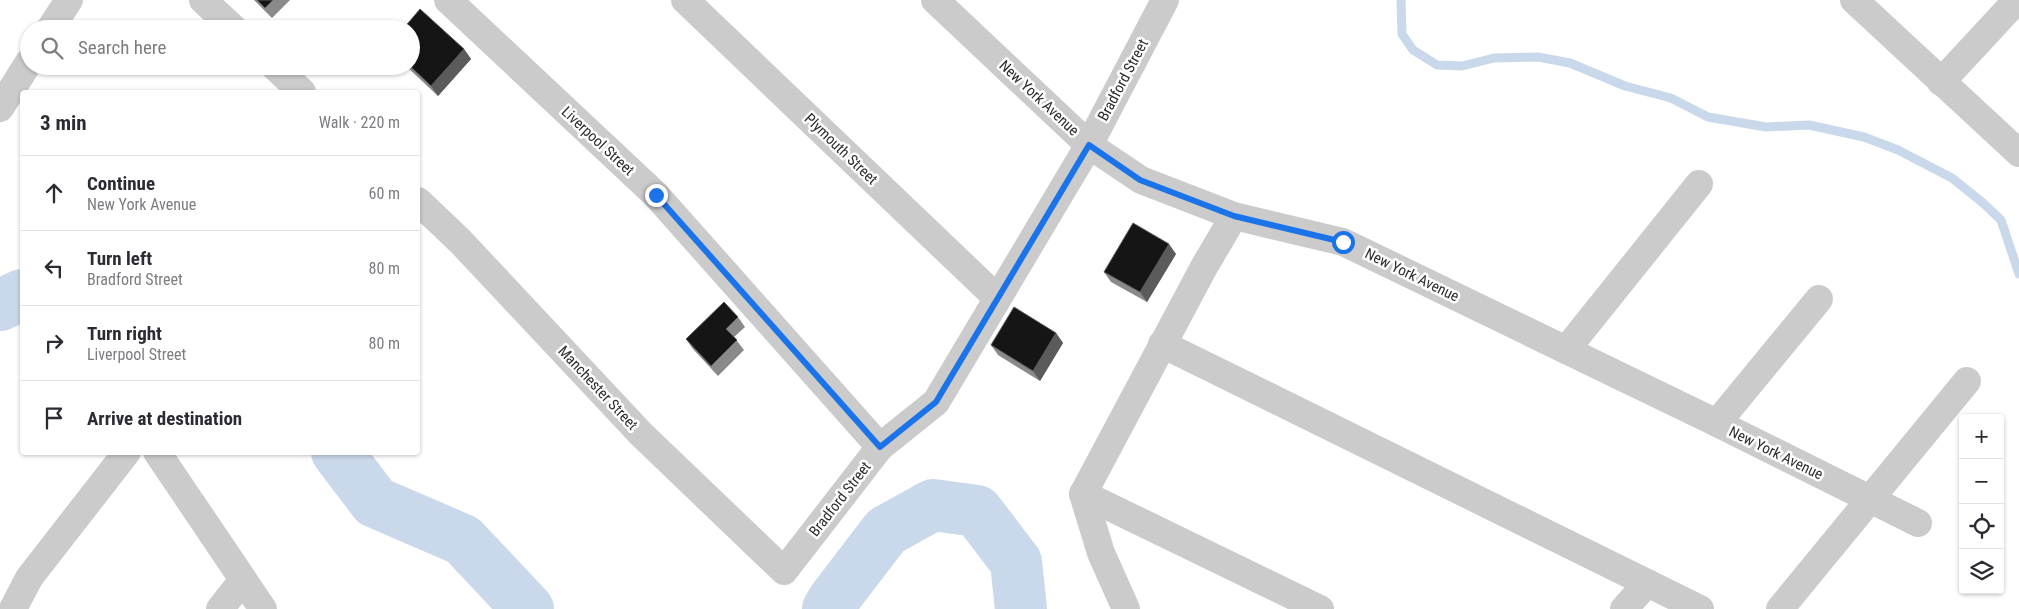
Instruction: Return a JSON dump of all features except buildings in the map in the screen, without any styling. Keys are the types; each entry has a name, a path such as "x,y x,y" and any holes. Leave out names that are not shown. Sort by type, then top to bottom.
{"street":[{"path":"56,20 69,0"},
{"path":"203,0 224,20"},
{"name":"Liverpool Street","path":"448,0 656,195 880,447"},
{"name":"Plymouth Street","path":"685,0 997,298"},
{"name":"New York Avenue","path":"935,0 1089,145 1140,180 1234,216 1343,242 1717,423 1918,523"},
{"name":"Bradford Street","path":"784,571 880,447 936,402 1089,145 1165,0"},
{"path":"1854,0 2019,153"},
{"path":"1941,82 2017,0"},
{"path":"0,108 21,75"},
{"path":"284,75 300,90"},
{"path":"1566,350 1699,184"},
{"name":"Manchester Street","path":"420,203 462,242 641,434 784,571"},
{"path":"1126,609 1101,553 1083,494 1162,344 1234,216"},
{"path":"1717,423 1819,298"},
{"path":"1162,344 1700,609"},
{"path":"1780,609 1967,381"},
{"path":"13,609 29,578 124,455"},
{"path":"159,455 263,609"},
{"path":"1083,494 1320,609"},
{"path":"220,609 243,580"},
{"path":"1624,609 1647,583"}],"waterway":[{"path":"1401,0 1402,34 1413,50 1437,65 1462,66 1494,58 1538,57 1570,63 1625,86 1671,98 1708,117 1766,127 1809,125 1864,137 1898,150 1952,178 2001,220 2019,274"},
{"path":"0,305 20,296"},
{"path":"339,455 375,502 463,540 528,609"},
{"path":"828,609 886,531 933,505 977,511 1016,562 1021,609"}],"route":[{"path":"656,195 880,447 936,402 1089,145 1140,180 1234,216 1343,242"}]}
